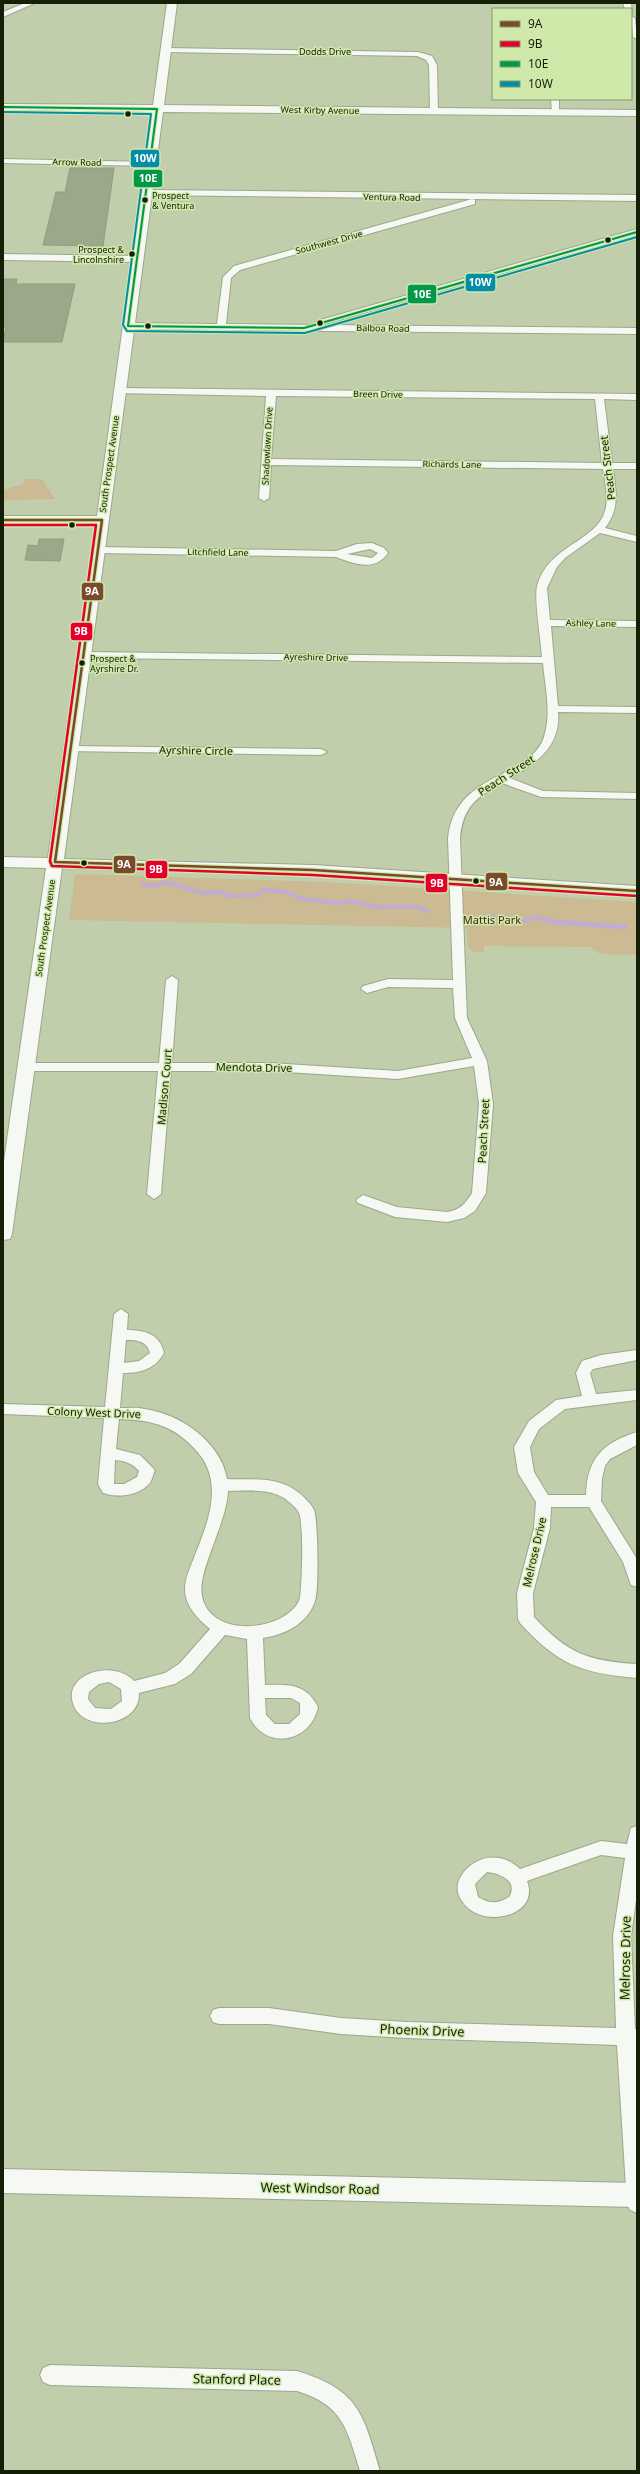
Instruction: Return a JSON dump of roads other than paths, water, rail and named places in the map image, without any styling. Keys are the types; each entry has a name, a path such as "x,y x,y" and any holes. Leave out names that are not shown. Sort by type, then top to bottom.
{"main road":[{"name":"South Prospect Avenue","path":"3,1234 84,655 172,3"},
{"name":"West Kirby Avenue","path":"3,107 637,113"},
{"path":"3,520 102,520"},
{"path":"3,862 267,868 456,878 637,891"},
{"name":"West Windsor Road","path":"3,2181 637,2195"}],"street":[{"path":"3,15 31,3"},
{"path":"632,24 634,36"},
{"name":"Dodds Drive","path":"166,50 418,54 428,58 433,65 434,111"},
{"path":"555,100 556,113"},
{"name":"Arrow Road","path":"3,161 150,164"},
{"name":"Ventura Road","path":"146,194 482,198 637,198"},
{"name":"Southwest Drive","path":"221,326 227,277 238,268 427,216 482,198"},
{"path":"304,328 637,232"},
{"path":"3,257 137,259"},
{"name":"Balboa Road","path":"128,326 637,331"},
{"name":"Breen Drive","path":"119,391 637,397"},
{"name":"Shadowlawn Drive","path":"264,498 271,393"},
{"name":"Peach Street","path":"363,1200 395,1212 447,1217 458,1214 470,1208 476,1201 479,1193 486,1104 480,1061 461,1018 454,838 456,820 462,808 473,796 534,759 547,744 554,726 547,660 542,588 547,575 561,556 600,530 612,507 599,397"},
{"name":"Richards Lane","path":"266,462 637,466"},
{"path":"600,530 637,539"},
{"name":"Litchfield Lane","path":"98,550 337,554"},
{"name":"Ashley Lane","path":"545,623 637,624"},
{"name":"Ayreshire Drive","path":"84,655 547,660"},
{"path":"552,709 637,710"},
{"name":"Ayrshire Circle","path":"71,748 321,752"},
{"path":"503,779 540,794 637,796"},
{"name":"Madison Court","path":"154,1194 166,1066 172,980"},
{"path":"367,989 388,983 460,984"},
{"name":"Mendota Drive","path":"26,1066 270,1067 357,1074 398,1075 480,1061"},
{"path":"108,1454 121,1314"},
{"path":"116,1368 140,1367 151,1360 157,1353 156,1346 151,1339 144,1336 119,1335"},
{"path":"590,1400 583,1373 587,1365 601,1360 637,1355"},
{"name":"Melrose Drive","path":"637,1395 561,1404 534,1425 522,1447 526,1473 544,1501 542,1528 525,1593 526,1619 547,1642 566,1655 600,1668 637,1671"},
{"name":"Colony West Drive","path":"3,1410 112,1411 145,1414 162,1418 187,1431 210,1453 217,1467 222,1485 220,1505 216,1522 196,1573 193,1587 196,1601 204,1616 221,1628 239,1634 255,1633 284,1626 304,1610 308,1590 308,1518 299,1502 290,1494 278,1488 222,1485"},
{"path":"637,1438 605,1455 598,1465 594,1479 594,1501 633,1559 637,1582"},
{"name":"Melrose Drive","path":"544,1501 594,1501"},
{"path":"130,1688 169,1679 185,1669 221,1628"},
{"path":"255,1633 258,1692"},
{"path":"517,1877 601,1848 636,1845"},
{"name":"Melrose Drive","path":"632,2036 622,1936 636,1845"},
{"name":"Phoenix Drive","path":"219,2016 269,2016 341,2026 378,2028 632,2036"},
{"path":"632,2036 637,2204"},
{"name":"Stanford Place","path":"50,2375 297,2381 316,2385 334,2394 344,2405 355,2423 370,2471"}],"waterway":[{"path":"142,884 152,886 167,882 202,893 219,892 230,896 259,895 262,890 286,892 301,899 339,903 349,901 377,907 417,907 428,911"},
{"path":"484,916 527,920 537,917 556,923"},
{"path":"553,922 567,923"},
{"path":"559,923 567,923"},
{"path":"567,923 573,923"},
{"path":"567,923 625,927"}],"place":[{"name":"Prospect & Ventura","path":"145,200"},
{"name":"Prospect & Lincolnshire","path":"132,254"},
{"name":"Prospect & Ayrshire Dr.","path":"82,663"}],"park label":[{"name":"Mattis Park","path":"492,919"}]}
